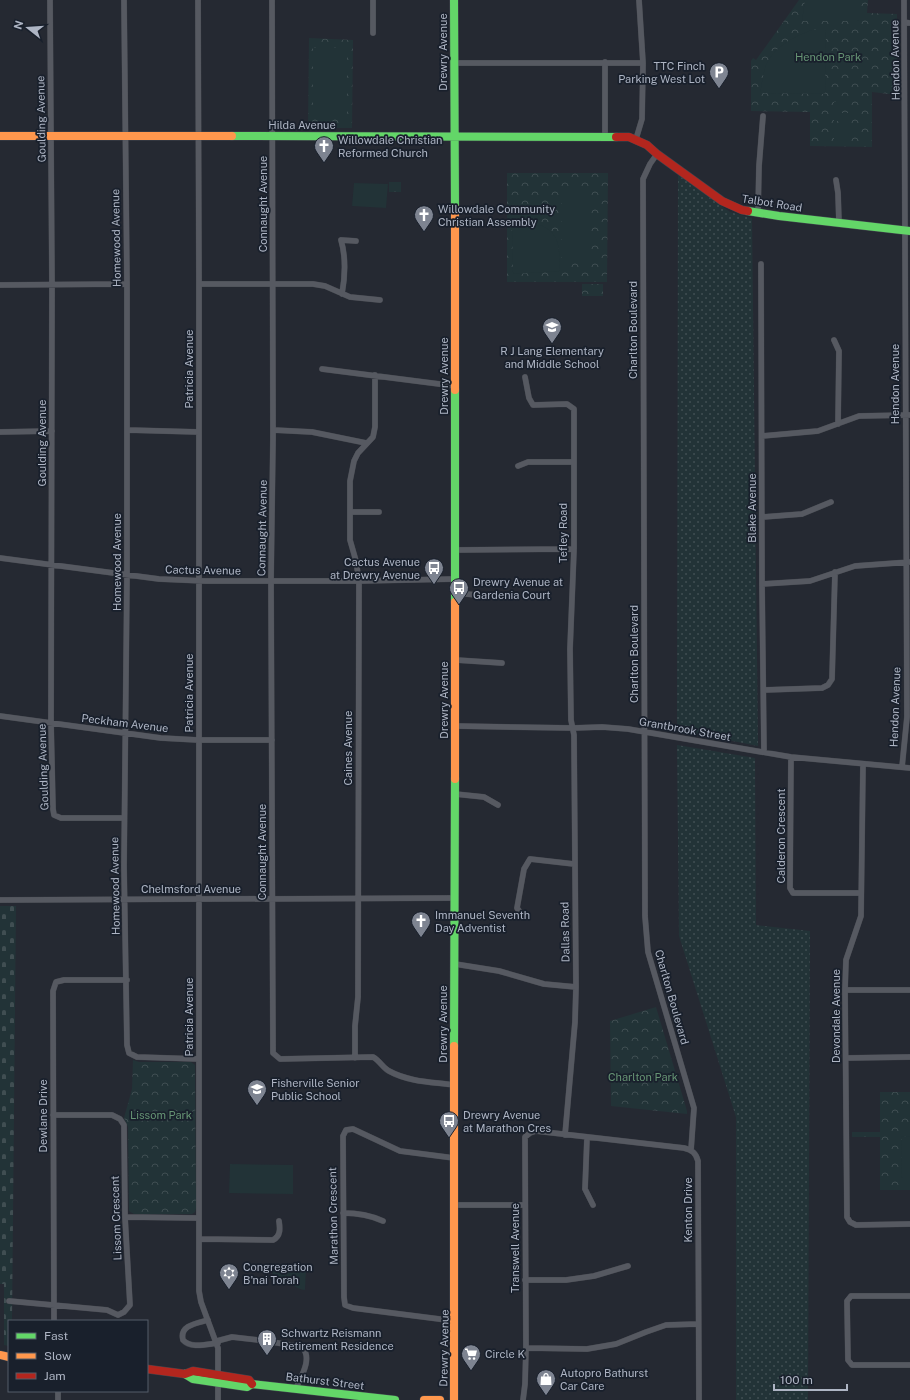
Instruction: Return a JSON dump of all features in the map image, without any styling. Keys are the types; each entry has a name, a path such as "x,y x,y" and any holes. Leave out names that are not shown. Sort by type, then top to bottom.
{"street":[{"name":"Goulding Avenue","path":"50,0 52,135 51,723 54,814 61,818 124,818"},
{"name":"Homewood Avenue","path":"124,0 127,284 127,575 124,818 127,1045 129,1053 137,1056 199,1059"},
{"name":"Patricia Avenue","path":"198,0 199,1291 201,1302 217,1342 218,1400"},
{"name":"Connaught Avenue","path":"272,0 273,430 271,580 273,1053 280,1059 355,1058"},
{"path":"373,0 373,33"},
{"name":"Drewry Avenue","path":"454,0 454,550 456,660 454,898 454,1400"},
{"path":"636,139 642,119 643,63 639,0"},
{"name":"Hendon Avenue","path":"902,767 907,717 908,562 907,22 904,0"},
{"path":"605,62 605,136"},
{"path":"455,63 643,63"},
{"path":"758,213 759,166 763,116"},
{"name":"Hilda Avenue","path":"0,136 605,136"},
{"name":"Talbot Road","path":"605,136 629,136 636,139 647,145 657,154 722,201 743,210 908,231"},
{"name":"Charlton Boulevard","path":"657,154 650,164 643,179 645,916 648,952 694,1108 691,1150"},
{"path":"836,180 839,223"},
{"path":"342,294 344,286 344,251 341,240 356,241"},
{"name":"Blake Avenue","path":"761,264 764,752"},
{"path":"0,285 127,284"},
{"path":"199,284 317,284 342,294 358,298 380,300"},
{"path":"834,340 839,351 838,424"},
{"path":"322,369 455,386"},
{"name":"Caines Avenue","path":"355,1058 355,1026 358,997 358,581 356,561 350,544 350,481 351,471 358,453 373,437 375,427 375,375"},
{"name":"Tefley Road","path":"525,377 529,398 533,405 567,404 574,409 574,549 570,649 572,728"},
{"path":"762,436 818,431 859,416 908,415"},
{"path":"127,430 199,432"},
{"path":"273,430 312,432 348,438 366,443"},
{"path":"0,432 52,431"},
{"path":"518,466 528,462 573,462"},
{"path":"763,517 802,514 831,502"},
{"path":"350,512 379,512"},
{"path":"454,550 574,549"},
{"name":"Cactus Avenue","path":"0,558 159,579 199,581 358,581 455,579"},
{"path":"762,584 810,581 855,566 908,562"},
{"path":"764,690 822,688 828,685 832,679 835,572"},
{"path":"455,593 500,597"},
{"path":"456,660 502,663"},
{"name":"Peckham Avenue","path":"0,716 161,738 198,740 272,740"},
{"name":"Grantbrook Street","path":"455,726 572,728 608,727 628,729 644,733 791,757 910,768"},
{"name":"Dallas Road","path":"565,1135 575,1022 576,987 574,736 572,728"},
{"name":"Calderon Crescent","path":"791,757 790,888 792,893 861,893"},
{"name":"Devondale Avenue","path":"863,764 861,916 846,960 847,1217 850,1222 856,1225 910,1224"},
{"path":"456,794 484,797 498,805"},
{"path":"520,912 517,908 524,869 530,859 574,864"},
{"name":"Chelmsford Avenue","path":"0,900 454,898"},
{"path":"455,964 500,971 544,984 576,987"},
{"name":"Dewlane Drive","path":"54,1320 53,991 56,982 64,980 127,980"},
{"path":"846,990 910,990"},
{"path":"355,1058 373,1057 379,1060 388,1070 411,1080 454,1085"},
{"path":"846,1058 910,1057"},
{"name":"Lissom Crescent","path":"54,1115 112,1115 118,1117 122,1122 125,1130 125,1218 130,1305 124,1312 116,1315 107,1310 54,1305"},
{"name":"Marathon Crescent","path":"454,1158 395,1149 353,1129 348,1129 344,1133 342,1140 345,1305 353,1308 455,1321"},
{"name":"Transwell Avenue","path":"522,1400 525,1384 526,1348 525,1137 536,1131 565,1135"},
{"path":"565,1135 691,1150"},
{"path":"587,1138 585,1189 594,1206"},
{"name":"Kenton Drive","path":"691,1150 698,1161 699,1400"},
{"path":"455,1205 525,1205"},
{"path":"343,1213 374,1217 382,1221"},
{"path":"125,1218 198,1218"},
{"path":"199,1239 273,1240 279,1234 279,1221"},
{"path":"525,1280 566,1280 594,1276 628,1266"},
{"path":"910,1296 851,1296 848,1301 848,1360 852,1365 910,1365"},
{"path":"9,1302 54,1305"},
{"path":"208,1320 188,1326 183,1333 183,1340 196,1346 217,1342 232,1337 302,1347 305,1351 305,1369 296,1388"},
{"path":"526,1348 587,1349 616,1344 666,1325 698,1324"},
{"name":"Bathurst Street","path":"148,1370 185,1374 192,1379 218,1379 248,1387 252,1384 395,1400"},
{"path":"424,1400 440,1400"}],"green space":[{"name":"Hendon Park","path":"799,0 868,0 867,13 897,14 898,95 872,92 872,147 810,146 810,112 751,111 751,61 753,58 756,60"},
{"path":"805,0 859,0 859,20 802,21"},
{"path":"812,30 826,30 825,93 760,93 766,65 774,52 791,39"},
{"path":"309,38 353,40 352,128 308,128"},
{"path":"313,48 347,48 347,116 313,116"},
{"path":"834,102 851,102 851,110 834,110"},
{"path":"834,113 851,113 851,121 834,121"},
{"path":"834,124 851,124 851,132 834,132"},
{"path":"834,135 851,135 851,143 834,143"},
{"path":"507,173 608,173 607,282 507,282"},
{"path":"678,175 730,212 752,218 758,746 677,730"},
{"path":"389,182 401,182 401,192 389,192"},
{"path":"354,183 388,184 386,208 352,206"},
{"path":"562,190 589,190 589,258 562,258"},
{"path":"540,225 547,228 556,238 559,250 559,271 514,274 512,228"},
{"path":"582,284 603,284 603,296 582,296"},
{"path":"677,745 755,758 756,925 810,931 808,1400 736,1400 736,1117 679,936"},
{"path":"0,906 16,906 12,1320 8,1320 8,1346 4,1345 4,1284 0,1284"},
{"name":"Charlton Park","path":"656,1007 687,1114 611,1106 610,1021"},
{"name":"Lissom Park","path":"133,1060 139,1062 191,1062 195,1065 196,1208 195,1212 192,1214 134,1214 129,1211 128,1127 124,1118 132,1089"},
{"path":"880,1092 910,1092 910,1190 880,1190 880,1137 852,1137 852,1132 880,1132"},
{"path":"902,1136 910,1137 910,1178 901,1177"},
{"path":"230,1164 293,1165 293,1194 229,1193"},
{"path":"273,1269 306,1270 305,1290 293,1285 286,1274 286,1277 272,1277"}],"traffic: fast":[{"path":"454,0 455,208"},
{"path":"232,136 616,137"},
{"path":"748,211 910,231"},
{"path":"455,390 455,602"},
{"path":"454,1046 455,779"},
{"path":"185,1374 193,1379 247,1387 252,1384 395,1400"}],"traffic: slow":[{"path":"0,136 232,136"},
{"path":"455,208 455,390"},
{"path":"455,602 455,779"},
{"path":"454,1046 454,1400"},
{"path":"0,1355 8,1357"},
{"path":"424,1400 440,1400"}],"traffic: jam":[{"path":"616,137 629,137 647,145 657,154 722,201 742,210 748,211"},
{"path":"148,1369 185,1374 193,1371 249,1380 252,1384"}],"place":[{"name":"TTC Finch Parking West Lot","path":"719,89"},
{"name":"Willowdale Christian Reformed Church","path":"324,163"},
{"name":"Willowdale Community Christian Assembly","path":"424,232"},
{"name":"R J Lang Elementary and Middle School","path":"552,344"},
{"name":"Cactus Avenue at Drewry Avenue","path":"434,585"},
{"name":"Drewry Avenue at Gardenia Court","path":"459,605"},
{"name":"Immanuel Seventh Day Adventist","path":"421,938"},
{"name":"Fisherville Senior Public School","path":"257,1106"},
{"name":"Drewry Avenue at Marathon Cres","path":"449,1138"},
{"name":"Congregation B'nai Torah","path":"229,1290"},
{"name":"Schwartz Reismann Retirement Residence","path":"267,1356"},
{"name":"Circle K","path":"471,1371"},
{"name":"Autopro Bathurst Car Care","path":"546,1396"}]}
